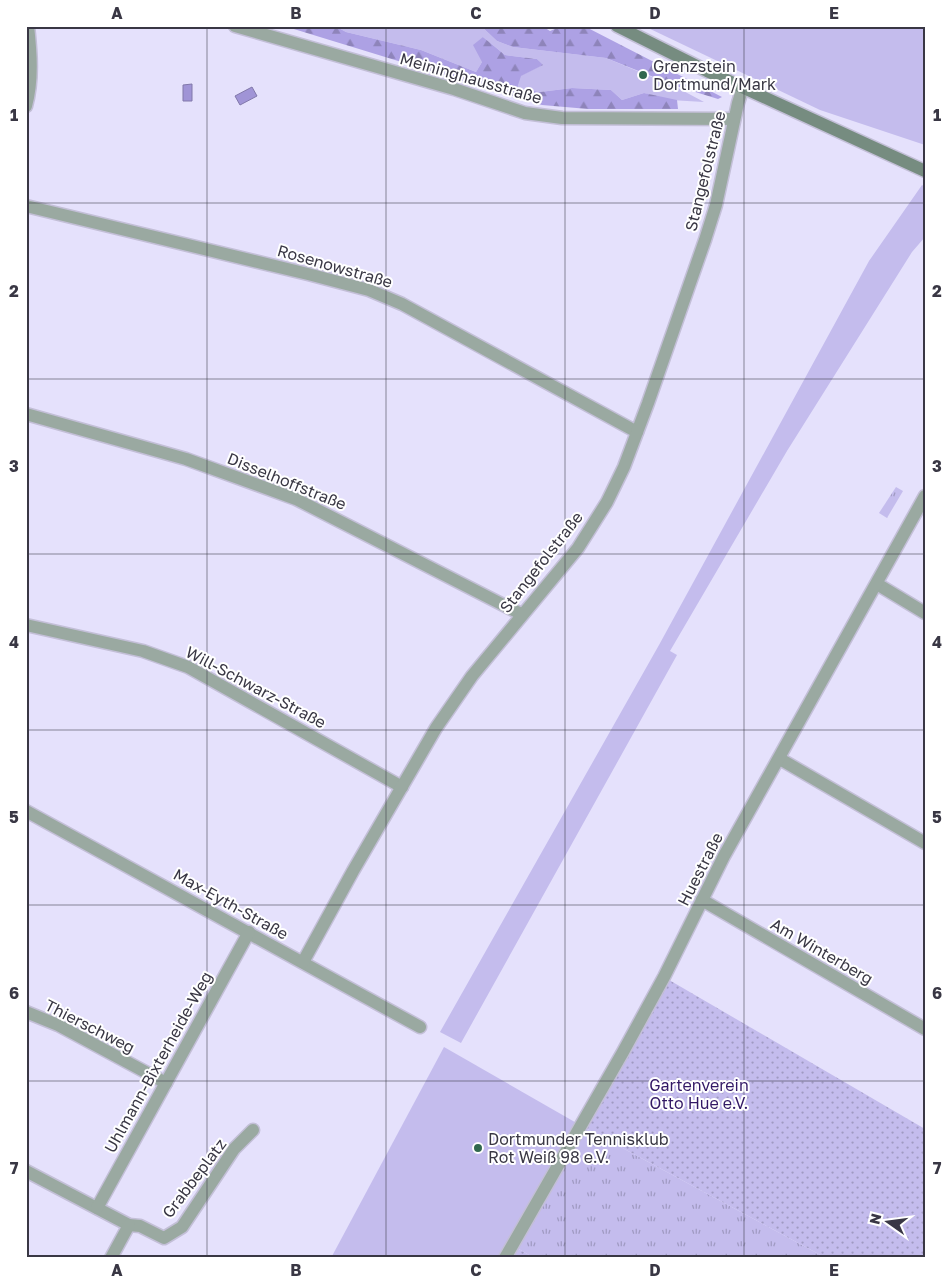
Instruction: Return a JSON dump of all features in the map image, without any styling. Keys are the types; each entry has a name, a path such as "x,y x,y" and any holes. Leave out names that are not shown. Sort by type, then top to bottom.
{"street":[{"path":"26,106 30,92 31,54 28,26"},
{"name":"Meininghausstraße","path":"236,26 454,90 525,113 562,118 734,119"},
{"path":"617,26 925,172"},
{"name":"Stangefolstraße","path":"303,962 436,728 472,676 578,548 607,502 624,468 716,205 734,119 744,87"},
{"name":"Rosenowstraße","path":"26,206 270,264 369,290 409,308 637,432"},
{"name":"Disselhoffstraße","path":"26,414 186,459 296,499 522,614"},
{"name":"Huestraße","path":"505,1258 628,1044 724,856 780,759 925,496"},
{"path":"877,584 925,613"},
{"name":"Will-Schwarz-Straße","path":"26,625 143,651 188,667 402,787"},
{"path":"780,759 925,842"},
{"name":"Max-Eyth-Straße","path":"26,812 249,932 420,1028"},
{"name":"Am Winterberg","path":"702,900 925,1029"},
{"name":"Uhlmann-Bixterheide-Weg","path":"97,1208 249,932"},
{"name":"Thierschweg","path":"26,1012 58,1025 166,1083"},
{"name":"Grabbeplatz","path":"26,1171 129,1225 140,1226 164,1238 182,1227 234,1149 253,1130"},
{"path":"111,1258 129,1225"}],"green space":[{"path":"284,26 335,26 346,32 421,50 476,72 482,62 473,45 483,37 505,55 537,59 543,65 521,76 517,88 540,92 572,88 611,90 622,100 644,93 677,100 678,109 588,109 542,105"},
{"path":"335,26 481,26 497,41 513,47 606,58 676,87 704,102 670,100 644,93 622,100 611,90 572,88 540,92 516,88 520,76 542,65 537,59 505,55 483,37 482,62 476,72 421,50 346,32"},
{"path":"481,26 542,26 550,31 562,26 584,26 722,97 718,99 676,86 606,58 513,47 497,41"},
{"path":"644,26 925,26 925,145 820,110"},
{"path":"922,185 925,187 925,237 912,252 787,451 670,651 677,655 461,1043 440,1032 659,645 869,261"},
{"path":"896,487 903,491 887,518 879,513"},
{"name":"Gartenverein Otto Hue e.V.","path":"664,977 925,1129 925,1258 826,1258 580,1125"},
{"name":"Dortmunder Tennisklub Rot Weiß 98 e.V.","path":"444,1047 580,1125 505,1258 331,1258"},
{"path":"580,1125 826,1258 534,1258 512,1245"},
{"path":"512,1245 534,1258 505,1258"}],"shaded area":[{"path":"192,84 192,101 183,101 183,85"},
{"path":"252,87 257,96 240,105 235,96"}],"place":[{"name":"Grenzstein Dortmund/Mark","path":"643,75"},
{"name":"Dortmunder Tennisklub Rot Weiß 98 e.V.","path":"478,1148"}]}
